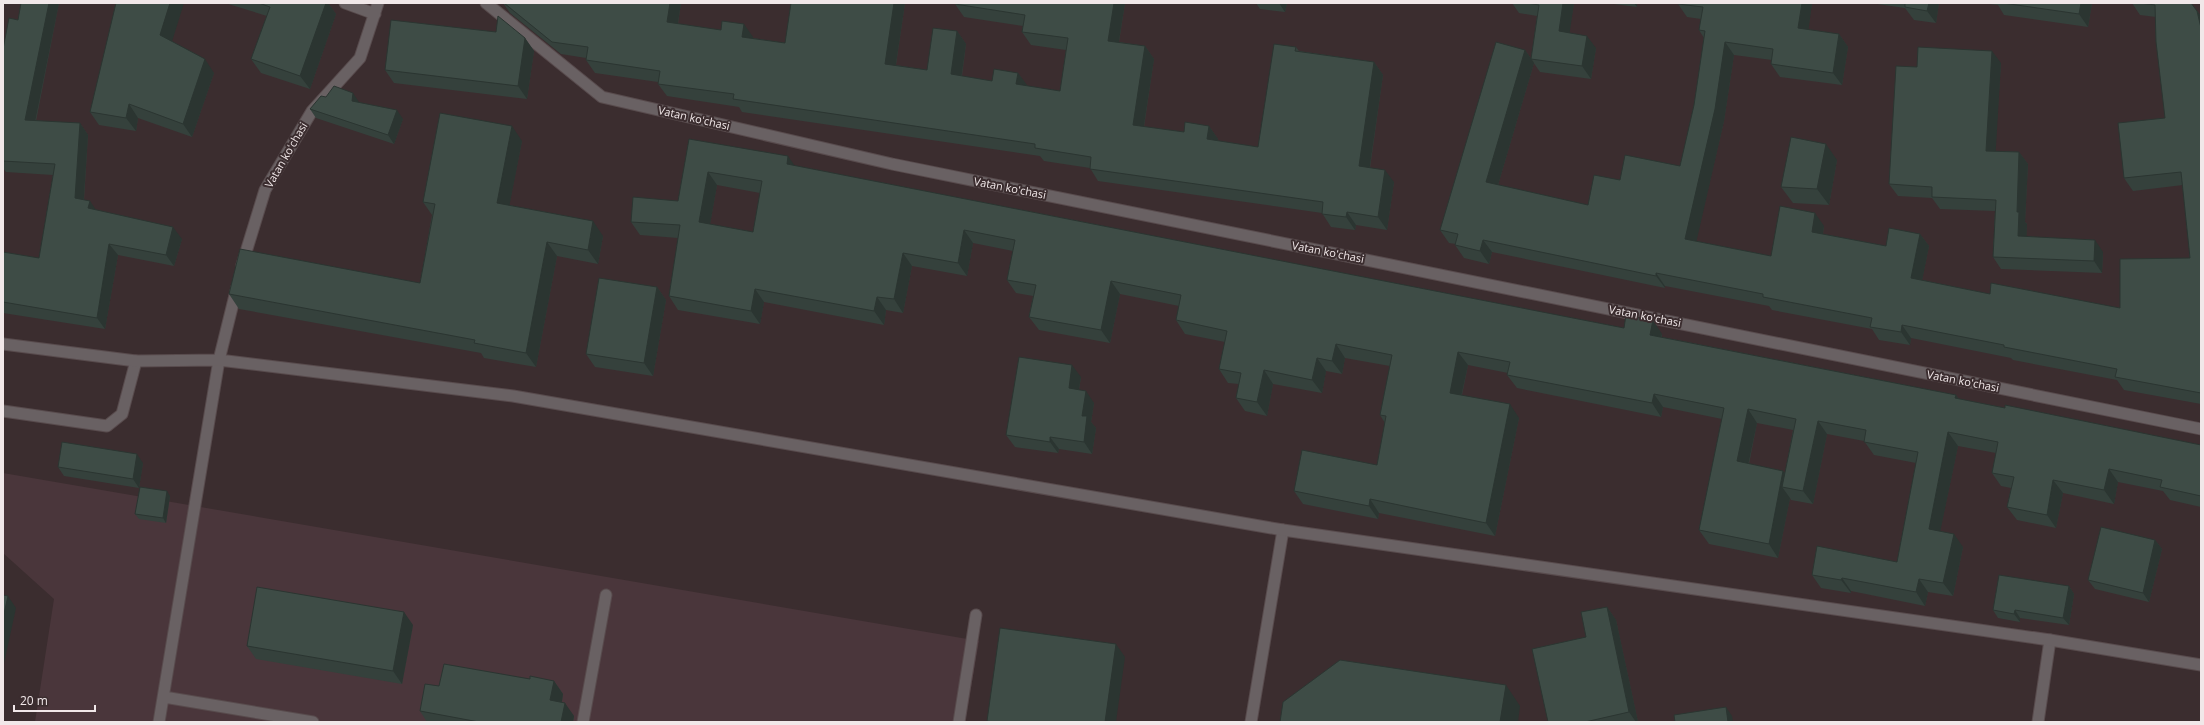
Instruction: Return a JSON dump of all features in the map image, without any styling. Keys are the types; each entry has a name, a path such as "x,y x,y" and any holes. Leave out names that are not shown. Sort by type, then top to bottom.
{"street":[{"path":"345,3 374,14"},
{"name":"Vatan koʻchasi","path":"159,722 219,360 243,261 265,190 312,111 360,58 378,3"},
{"name":"Vatan koʻchasi","path":"486,3 602,97 892,164 2201,429"},
{"path":"3,344 136,361 219,360 513,396 1283,530 2050,640 2201,665"},
{"path":"3,412 107,426 122,414 136,361"},
{"path":"1251,722 1283,530"},
{"path":"583,722 606,595"},
{"path":"959,722 976,615"},
{"path":"2038,722 2050,640"},
{"path":"164,697 313,722"}],"shaded area":[{"path":"3,473 979,641 965,722 35,722 54,599 3,553"}],"building":[{"path":"21,3 49,3 25,120 80,123 75,198 90,201 88,208 173,227 166,255 109,244 97,318 3,302 3,252 39,258 55,164 3,161 3,49 9,18 18,20"},
{"path":"116,3 170,3 160,35 205,59 183,124 129,104 126,118 90,112"},
{"path":"259,3 326,3 300,76 251,59 270,7"},
{"path":"504,3 670,3 667,22 721,30 722,21 744,24 742,37 785,43 791,3 894,3 885,64 927,70 933,28 957,31 951,74 992,81 994,69 1018,73 1016,84 1060,91 1068,38 1022,32 1025,15 955,3 1114,3 1108,41 1145,46 1133,125 1184,132 1185,122 1209,126 1207,139 1258,147 1274,44 1296,47 1295,51 1374,62 1359,166 1385,170 1378,217 1347,212 1346,217 1322,214 1323,202 1090,169 1091,157 1035,148 1035,144 733,99 734,94 658,84 660,71 586,60 588,47 552,42"},
{"path":"1527,3 1563,3 1559,31 1587,36 1582,66 1531,59 1539,5"},
{"path":"1678,3 1802,3 1798,28 1839,34 1833,73 1771,64 1773,49 1725,42 1715,109 1685,239 1771,256 1780,206 1815,213 1812,232 1886,246 1889,228 1920,234 1911,278 1990,294 1991,283 2120,308 2120,259 2190,258 2181,172 2124,178 2118,123 2165,118 2156,42 2155,5 2140,3 2191,3 2197,11 2201,28 2201,393 2115,377 2117,369 2004,347 2004,345 1902,325 1901,332 1870,327 1872,318 1763,297 1763,294 1656,273 1656,276 1483,240 1480,251 1455,245 1458,234 1440,230 1496,42 1525,50 1486,182 1588,205 1594,175 1620,180 1625,155 1680,166 1694,105 1705,31 1699,30 1703,7"},
{"path":"1905,3 1929,3 1927,11 1905,7"},
{"path":"2003,3 2081,3 2079,14"},
{"path":"498,16 525,38 518,86 385,70 391,20 496,32"},
{"path":"1918,47 1992,51 1986,151 2019,152 2017,212 2019,212 2018,236 2095,240 2094,261 1993,257 1996,200 1932,197 1932,187 1889,184 1896,66 1917,67"},
{"path":"334,86 353,93 352,101 397,110 388,135 310,109 321,96 326,97"},
{"path":"440,113 512,126 497,203 593,221 588,250 547,242 526,353 474,343 475,340 229,294 240,249 420,283 435,204 423,202"},
{"path":"1791,137 1826,144 1817,189 1781,187"},
{"path":"689,139 788,156 787,164 1624,328 1626,315 1653,320 1650,335 1956,395 1955,398 2005,408 2005,405 2201,445 2201,496 2160,487 2162,480 2109,469 2104,490 2053,480 2047,515 2007,507 2014,477 1992,473 1998,442 1948,432 1929,529 1954,534 1943,583 1919,579 1916,592 1842,578 1841,580 1812,575 1817,546 1897,562 1918,452 1864,442 1866,430 1818,421 1803,491 1782,487 1796,419 1748,409 1737,461 1783,471 1769,544 1699,530 1724,408 1654,394 1652,403 1507,375 1510,362 1458,352 1450,393 1510,404 1486,523 1370,499 1369,506 1294,491 1302,450 1377,465 1386,416 1380,415 1392,355 1336,344 1332,361 1317,358 1312,380 1264,370 1257,402 1236,398 1241,373 1219,369 1227,331 1176,320 1181,295 1111,281 1101,330 1029,317 1036,285 1007,280 1015,240 964,230 958,263 903,253 894,299 877,297 874,311 755,289 751,311 669,296 680,225 631,222 633,197 678,201","holes":["708,172 762,181 753,232 699,222"]},
{"path":"599,278 657,287 644,363 586,354"},
{"path":"1019,357 1072,365 1069,388 1086,391 1082,416 1087,416 1084,442 1050,437 1050,442 1006,435"},
{"path":"62,442 137,454 133,479 58,467"},
{"path":"140,487 167,491 163,518 135,514"},
{"path":"2101,527 2155,540 2143,593 2088,580"},
{"path":"1999,575 2069,586 2063,618 2015,610 2014,614 1993,610"},
{"path":"257,587 404,612 393,671 247,646"},
{"path":"3,595 8,596 3,618"},
{"path":"1607,607 1629,712 1585,722 1548,722 1532,649 1586,637 1581,612"},
{"path":"1000,628 1116,644 1105,722 987,721"},
{"path":"1340,660 1506,685 1500,722 1280,722 1283,702"},
{"path":"444,664 530,679 530,676 554,681 550,700 565,703 561,722 479,722 420,711 425,684 439,686"},
{"path":"1726,707 1728,722 1675,722 1674,715"}]}
